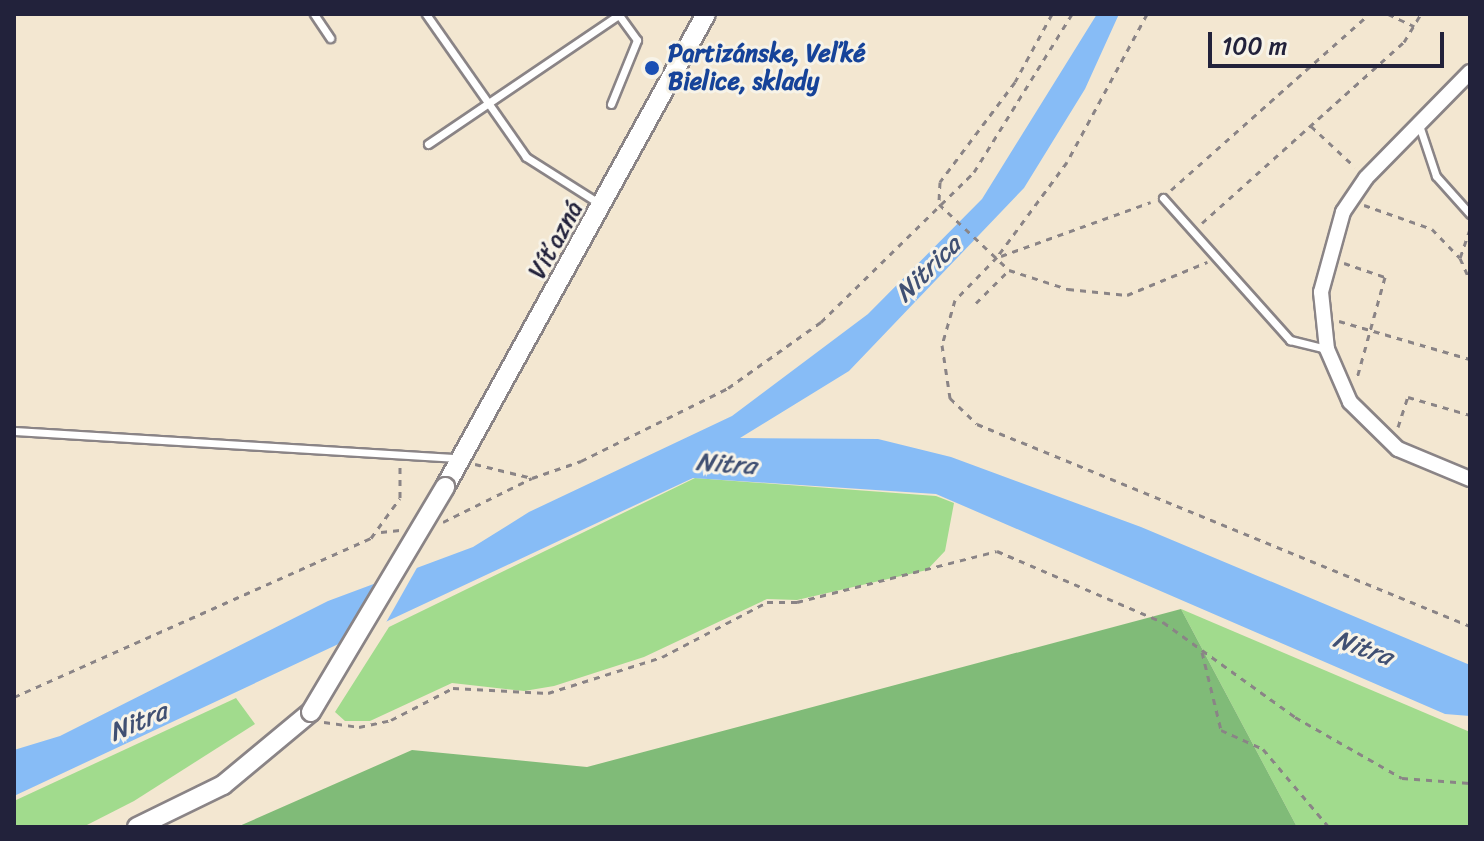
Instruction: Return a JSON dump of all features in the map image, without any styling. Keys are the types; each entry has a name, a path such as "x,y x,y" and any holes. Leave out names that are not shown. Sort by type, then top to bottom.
{"main road":[{"name":"Víťazná","path":"308,715 445,487 706,14"},
{"path":"137,827 223,785 308,715"}],"street":[{"path":"1470,72 1366,178 1351,201 1326,257 1321,305 1327,349 1350,402 1382,436 1418,461 1470,479"}],"lane":[{"path":"314,14 330,38"},
{"path":"426,14 526,157 602,205"},
{"path":"428,144 620,15 637,40 611,104"},
{"path":"1418,123 1444,190 1470,214"},
{"path":"1163,198 1290,340 1327,349"},
{"path":"14,431 400,450 461,458"}],"path":[{"path":"939,204 940,182 1015,82 1052,14"},
{"path":"437,524 532,478 668,421 773,358 854,295 939,204 974,172 1016,113 1072,14"},
{"path":"1147,14 1102,108 997,257 960,294 945,322 948,389 959,413 1470,626"},
{"path":"997,257 1163,198 1369,14"},
{"path":"1388,14 1416,26"},
{"path":"1193,231 1311,126 1416,26 1421,14"},
{"path":"1311,126 1366,178"},
{"path":"1351,201 1432,229 1460,258 1470,280"},
{"path":"939,204 1009,270 1068,289 1127,295 1218,260"},
{"path":"1460,258 1470,229"},
{"path":"1337,260 1385,277 1355,385"},
{"path":"976,303 1009,270"},
{"path":"1331,319 1469,357"},
{"path":"1395,436 1408,397 1470,415"},
{"path":"381,532 400,498 400,450"},
{"path":"461,458 532,478"},
{"path":"14,697 200,620 381,532 412,528"},
{"path":"308,715 359,727 453,688 548,693 662,657 767,602 797,602 997,551 1163,622 1202,652 1402,778 1470,783"},
{"path":"1202,652 1221,730 1263,749 1329,827"}],"green space":[{"path":"695,478 936,496 954,503 945,551 927,570 797,600 767,599 644,657 554,686 524,691 452,683 370,721 345,721 335,712 389,627"},
{"path":"1181,609 1470,732 1470,827 1297,827"},
{"path":"1181,609 1297,827 237,827 412,750 587,767"},
{"path":"236,698 255,724 134,801 83,827 14,827 14,801"}],"water":[{"path":"1097,14 1119,14 1085,89 1024,188 849,371 740,438 878,439 951,457 1141,527 1470,665 1470,716 1445,714 936,494 693,478 14,796 14,750 60,736 328,601 473,547 529,512 732,416 868,314 982,199"}],"pier":[{"path":"423,557 379,635 334,657 380,574"}],"place":[{"name":"Partizánske, Veľké Bielice, sklady","path":"652,68"}],"water label":[{"name":"Nitrica","path":"928,269"},
{"name":"Nitra","path":"726,464"},
{"name":"Nitra","path":"1363,648"},
{"name":"Nitra","path":"138,722"}]}
